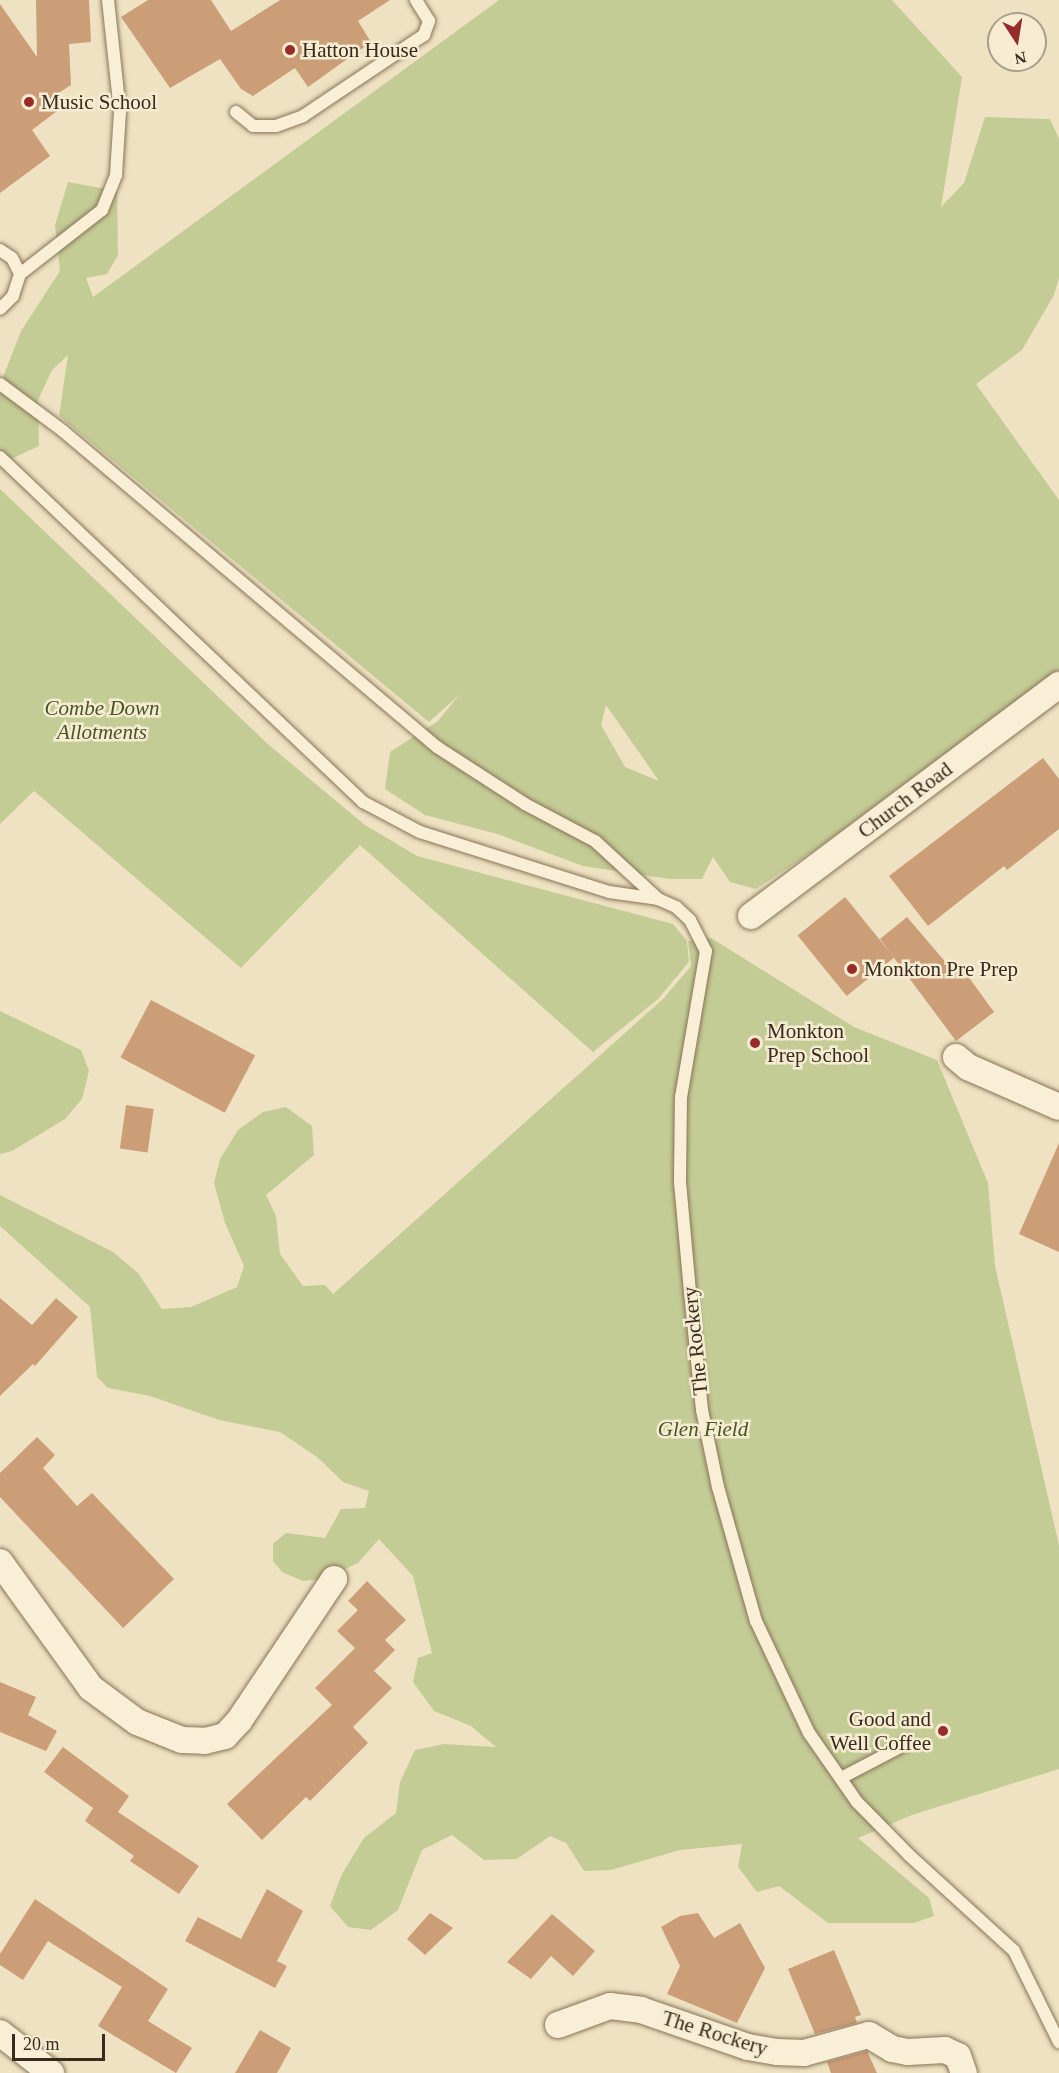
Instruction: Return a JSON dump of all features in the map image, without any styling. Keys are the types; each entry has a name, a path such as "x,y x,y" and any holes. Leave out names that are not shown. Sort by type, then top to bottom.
{"street":[{"name":"Church Road","path":"751,916 1059,685"},
{"path":"956,1057 968,1067 1059,1107"},
{"path":"0,1562 91,1688 137,1722 182,1740 194,1741 225,1736 239,1721 334,1579"},
{"name":"The Rockery","path":"558,2025 610,2006 641,2010 748,2047 786,2052 804,2053 869,2035 892,2049 908,2052 945,2050 958,2056 964,2073"},
{"path":"0,2033 51,2073"}],"lane":[{"path":"0,309 13,296 20,274 102,210 116,175 120,112 108,0"},
{"path":"236,112 253,126 276,126 303,116 424,35 429,21 416,0"},
{"path":"0,250 12,258 20,274"},
{"path":"0,384 63,431 436,747 525,804 595,841 658,899"},
{"path":"0,457 363,802 420,832 609,892 658,899"},
{"name":"The Rockery","path":"658,899 676,907 690,920 706,951 681,1097 680,1182 702,1410 723,1508 756,1621 809,1733 857,1802 909,1855 1014,1951 1059,2042"},
{"path":"841,1778 908,1743"}],"green space":[{"path":"499,0 892,0 962,77 941,207 964,183 985,117 1050,119 1059,139 1059,278 1054,295 1022,350 976,384 1059,500 1059,670 821,846 756,889 730,882 713,857 702,879 670,879 583,866 497,834 425,815 385,789 390,752 438,721 459,695 429,722 59,416 68,355 52,370 38,400 39,446 0,464 0,385 21,331 60,271 55,225 68,182 117,191 118,255 107,274 86,278 93,297","holes":["606,705 659,781 625,767 601,725"]},
{"name":"Combe Down Allotments","path":"0,489 270,746 365,825 417,856 673,924 687,941 689,962 658,999 593,1052 360,845 241,968 34,791 0,824"},
{"name":"Glen Field","path":"711,938 854,1027 937,1060 988,1183 995,1266 1059,1545 1059,1769 912,1815 858,1838 929,1898 934,1916 914,1923 828,1923 779,1886 757,1892 738,1867 742,1844 680,1850 611,1870 584,1871 566,1843 550,1836 517,1859 484,1860 452,1835 422,1850 398,1910 371,1930 348,1927 330,1906 342,1874 364,1838 396,1813 400,1782 415,1750 444,1744 496,1747 471,1726 434,1711 413,1682 418,1658 432,1653 413,1576 379,1539 358,1563 324,1579 303,1581 282,1572 273,1561 273,1544 286,1533 325,1538 341,1509 365,1508 369,1491 343,1482 317,1457 280,1432 219,1420 150,1396 108,1388 97,1377 90,1307 0,1226 0,1195 113,1252 138,1273 162,1309 191,1307 237,1287 244,1266 225,1223 214,1183 220,1159 238,1130 263,1112 286,1107 312,1126 314,1155 266,1195 276,1216 280,1254 303,1286 325,1285 333,1294 663,999 691,966 688,941"},
{"path":"0,1011 81,1050 89,1071 82,1099 65,1119 12,1151 0,1154"}],"building":[{"name":"Music School","path":"36,0 89,0 91,42 69,44 71,85 54,96 61,108 32,130 50,156 0,193 0,4 37,57"},
{"name":"Hatton House","path":"148,0 211,0 231,31 280,0 390,0 358,21 371,42 308,87 295,68 253,96 241,89 220,59 170,88 121,17"},
{"path":"1043,758 1059,779 1059,829 1007,870 1004,866 928,926 889,876"},
{"name":"Monkton Pre Prep","path":"845,897 894,958 847,996 798,935"},
{"path":"907,917 954,972 962,968 994,1012 956,1041 880,939"},
{"path":"151,1000 255,1055 225,1113 120,1057"},
{"path":"126,1105 154,1109 148,1152 120,1149"},
{"path":"1059,1143 1059,1252 1019,1234"},
{"path":"0,1298 32,1325 56,1298 78,1317 35,1366 33,1364 0,1396"},
{"path":"37,1437 55,1455 43,1468 77,1506 92,1493 174,1579 123,1628 0,1497 0,1473"},
{"path":"367,1581 406,1620 385,1640 395,1650 374,1671 392,1688 353,1727 368,1743 310,1801 306,1797 262,1840 227,1804 332,1705 315,1688 355,1648 337,1631 358,1610 348,1601"},
{"path":"0,1682 36,1697 28,1715 57,1731 46,1751 0,1732"},
{"path":"63,1747 129,1796 118,1812 199,1866 179,1894 130,1861 134,1856 85,1821 93,1808 44,1772"},
{"path":"267,1889 303,1911 277,1961 287,1966 275,1988 185,1941 198,1917 241,1939"},
{"path":"35,1899 168,1989 148,2021 192,2048 176,2073 98,2026 122,1987 48,1941 23,1980 0,1965 0,1954"},
{"path":"430,1913 453,1928 425,1955 407,1939"},
{"path":"698,1913 714,1938 740,1923 765,1968 737,2023 667,1994 680,1966 661,1927 680,1916"},
{"path":"552,1914 595,1951 573,1976 551,1956 531,1979 507,1962"},
{"path":"834,1950 861,2015 855,2017 857,2023 815,2034 788,1969"},
{"path":"260,2030 291,2048 277,2073 235,2073"},
{"path":"867,2051 877,2073 831,2073 827,2062"}],"place":[{"name":"Hatton House","path":"290,50"},
{"name":"Music School","path":"29,102"},
{"name":"Monkton Pre Prep","path":"852,969"},
{"name":"Monkton Prep School","path":"755,1043"},
{"name":"Good and Well Coffee","path":"943,1731"}]}
